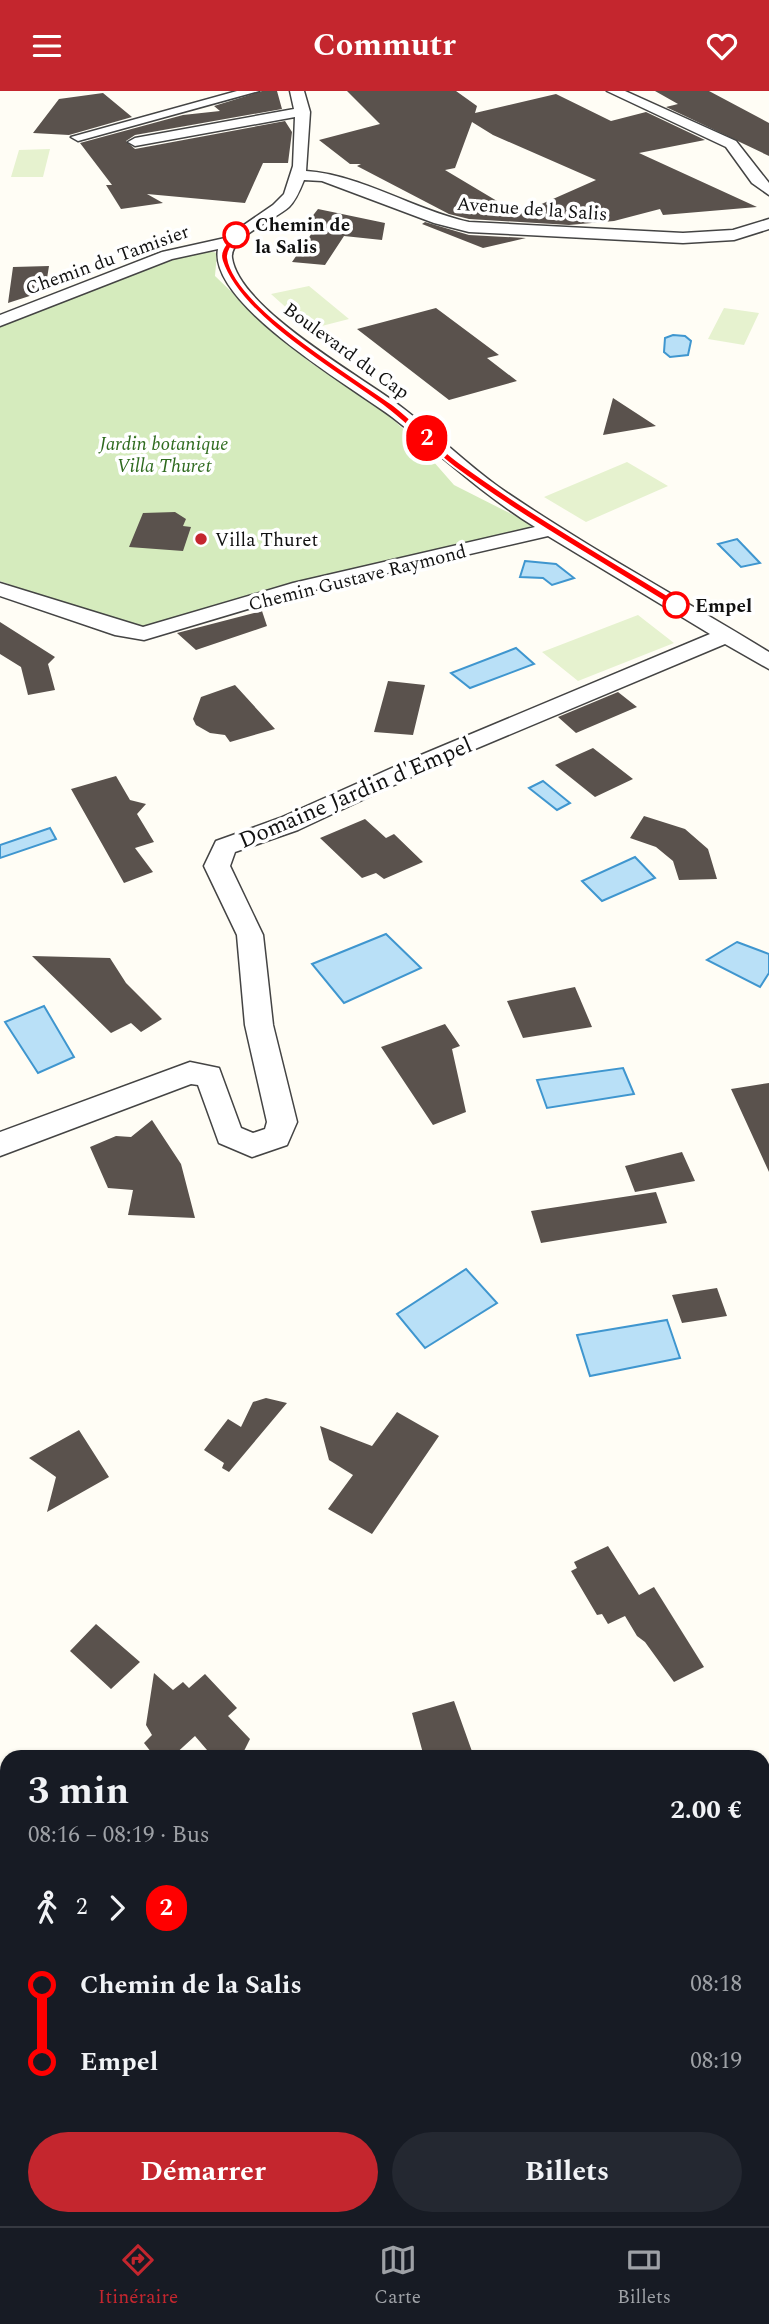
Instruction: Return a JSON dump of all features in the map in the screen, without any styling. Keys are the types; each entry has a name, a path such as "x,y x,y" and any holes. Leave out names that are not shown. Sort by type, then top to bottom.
{"street":[{"path":"79,137 252,91"},
{"path":"230,242 284,204 293,192 303,111 298,91"},
{"path":"614,91 731,144 744,156 748,170 769,191"},
{"path":"135,142 303,111"},
{"name":"Avenue de la Salis","path":"297,175 324,177 439,220 469,227 683,238 734,235 769,224"},
{"name":"Chemin du Tamisier","path":"0,321 168,255 230,242"},
{"name":"Boulevard du Cap","path":"230,242 224,259 234,280 279,330 391,407 454,463 554,529 769,662"},
{"name":"Chemin Gustave Raymond","path":"0,589 123,630 144,633 300,587 554,529"},
{"name":"Domaine Jardin d'Empel","path":"0,1144 190,1073 209,1076 229,1135 252,1145 277,1137 282,1122 259,1025 250,935 217,866 225,847 289,824 429,760 727,635"}],"green space":[{"path":"50,149 43,177 11,177 19,150"},
{"name":"Jardin botanique Villa Thuret","path":"201,249 217,253 215,276 272,331 311,363 378,406 411,436 454,485 533,525 534,528 148,628 123,626 0,581 0,326"},
{"path":"309,286 349,319 310,329 271,294"},
{"path":"724,308 759,313 744,345 708,339"},
{"path":"627,462 668,486 586,522 544,497"},
{"path":"638,615 674,643 578,681 542,652"}],"water":[{"path":"673,335 685,336 691,341 688,355 670,357 664,352 665,338"},
{"path":"737,539 760,563 741,567 718,544"},
{"path":"525,561 556,564 574,578 552,585 543,578 520,577"},
{"path":"516,648 534,664 470,688 451,673"},
{"path":"543,781 570,803 557,810 529,788"},
{"path":"50,828 56,839 0,858 0,845"},
{"path":"635,857 655,878 602,901 582,881"},
{"path":"386,934 421,968 344,1003 312,964"},
{"path":"737,942 769,954 769,973 760,987 707,960"},
{"path":"44,1006 74,1057 38,1073 5,1022"},
{"path":"623,1068 634,1094 547,1108 537,1080"},
{"path":"466,1269 497,1303 425,1348 397,1314"},
{"path":"667,1320 680,1358 590,1376 577,1335"}],"building":[{"path":"262,91 277,91 282,109 135,135 126,141 135,149 285,121 292,132 288,163 263,163 245,203 147,194 163,203 121,209 106,185 112,185 80,143 183,115 220,111 214,106"},
{"path":"347,91 456,91 477,106 475,113 556,94 611,121 646,112 705,140 639,153 757,207 663,215 660,209 614,221 569,225 469,219 449,214 357,166 361,164 350,164 319,140 380,124","holes":["472,122 493,135 596,180 519,214 445,170 455,168"]},
{"path":"655,91 709,91 769,123 769,156 666,107 678,104"},
{"path":"103,93 132,117 69,135 33,133 59,99"},
{"path":"318,209 385,223 382,240 344,236 325,265 292,262 312,233 300,232"},
{"path":"425,222 469,235 526,238 483,248 422,224"},
{"path":"49,266 45,291 8,303 13,267"},
{"path":"436,308 499,355 487,358 517,381 449,400 357,329"},
{"path":"613,398 656,426 603,435"},
{"path":"175,512 186,519 183,526 191,527 183,551 129,547 143,513"},
{"path":"262,611 267,626 196,650 177,633"},
{"path":"0,622 55,657 48,664 55,690 28,695 21,667 0,654"},
{"path":"388,681 425,685 413,735 374,732"},
{"path":"235,685 275,729 230,742 225,735 210,733 196,725 193,719 201,697"},
{"path":"618,692 637,707 576,733 558,717"},
{"path":"593,748 633,779 595,797 555,765"},
{"path":"116,776 130,800 146,804 137,814 154,842 135,848 153,872 124,883 71,789"},
{"path":"644,816 685,829 708,849 717,879 679,880 673,861 656,847 630,838"},
{"path":"365,819 386,838 394,834 423,862 384,879 376,873 362,878 320,838"},
{"path":"32,956 110,958 126,983 162,1019 141,1032 131,1023 111,1033"},
{"path":"575,987 592,1027 523,1038 507,1001"},
{"path":"445,1024 460,1046 452,1049 466,1112 433,1125 381,1047"},
{"path":"769,1083 769,1172 731,1089"},
{"path":"152,1120 181,1164 195,1218 128,1215 133,1190 108,1188 90,1147 116,1136 131,1137"},
{"path":"682,1152 695,1181 635,1192 625,1166"},
{"path":"656,1192 667,1223 541,1243 531,1211"},
{"path":"717,1288 727,1316 682,1323 672,1295"},
{"path":"266,1398 287,1403 229,1472 222,1468 224,1463 204,1450 228,1419 241,1427 253,1402"},
{"path":"397,1412 439,1436 372,1534 328,1509 353,1475 329,1460 320,1426 372,1446"},
{"path":"79,1430 109,1477 47,1512 56,1477 29,1458"},
{"path":"608,1546 639,1595 654,1587 704,1667 674,1682 645,1642 637,1636 625,1616 608,1624 602,1614 597,1615 571,1571 577,1568 574,1562"},
{"path":"96,1624 140,1662 111,1689 70,1651"},
{"path":"154,1673 173,1690 183,1682 189,1688 205,1674 237,1708 228,1716 250,1739 244,1750 207,1750 195,1736 180,1750 150,1750 144,1743 152,1735 146,1725"},
{"path":"454,1701 472,1750 422,1750 412,1713"}],"bus line":[{"name":"2","path":"236,235 225,251 224,259 234,280 279,330 391,407 454,463 500,496 676,605"}],"place":[{"name":"Chemin de la Salis","path":"236,235"},
{"name":"Villa Thuret","path":"201,539"},
{"name":"Empel","path":"676,605"}]}
